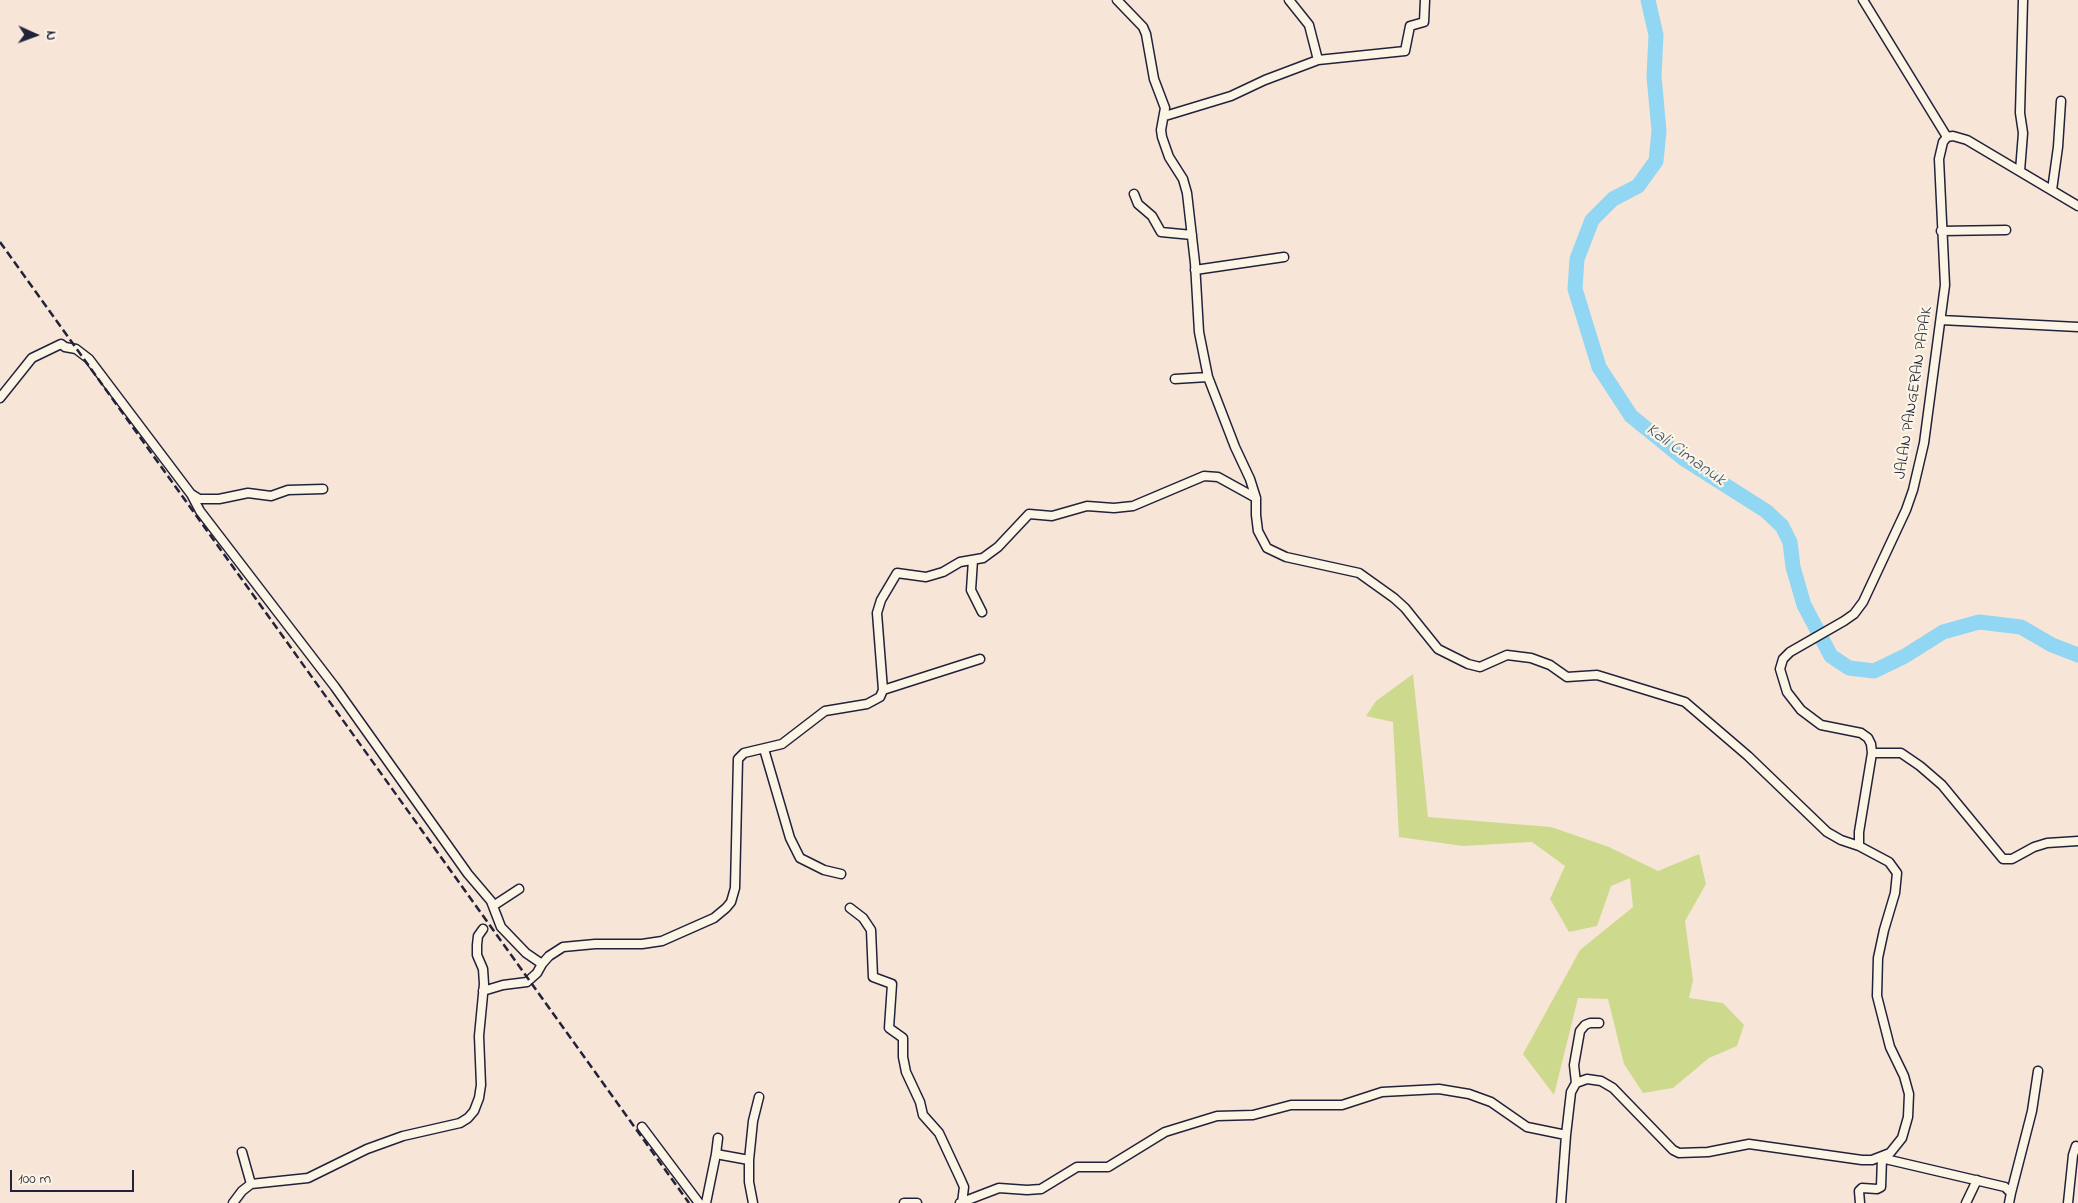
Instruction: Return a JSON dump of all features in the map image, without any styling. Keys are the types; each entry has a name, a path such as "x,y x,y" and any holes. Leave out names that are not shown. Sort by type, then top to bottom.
{"street":[{"path":"1117,0 1145,29 1154,79 1165,108 1161,130 1162,138 1169,156 1183,179 1187,193 1199,332 1208,377 1256,498 1258,531 1267,548 1286,557 1359,573 1405,608 1438,649 1468,664 1480,667 1506,655 1532,658 1550,665 1567,676 1597,675 1685,702 1748,756 1827,832 1841,840 1859,846 1894,867 1898,880 1878,958 1877,996 1890,1046 1907,1085 1909,1094 1908,1117 1900,1142 1890,1153 1881,1158"},
{"path":"1289,0 1310,25 1318,60"},
{"path":"1165,116 1231,96 1265,80 1318,60 1406,51 1410,26 1424,22 1425,0"},
{"path":"1863,0 1947,138 1958,137 1967,140 2078,206"},
{"path":"2020,171 2023,133 2020,113 2023,0"},
{"path":"2052,190 2058,147 2061,101"},
{"name":"JALAN PANGERAN PAPAK","path":"1872,752 1865,736 1856,732 1821,725 1801,710 1787,692 1781,674 1781,663 1790,652 1854,614 1862,602 1906,510 1919,469 1942,317 1945,285 1941,231 1940,152 1943,142 1947,138"},
{"path":"1134,194 1138,204 1152,216 1162,232 1192,235"},
{"path":"1941,231 2006,230"},
{"path":"1195,270 1284,257"},
{"path":"1942,317 2078,327"},
{"path":"0,398 32,358 61,344 65,347 76,349 89,359 191,494 200,511 335,686 462,866 492,901 501,927 526,953 542,964"},
{"path":"1175,379 1208,377"},
{"path":"483,991 503,985 527,982 556,950 563,947 595,944 642,944 662,941 714,918 726,908 731,902 735,888 736,763 741,755 789,740 825,711 868,704 880,697 883,690 877,613 894,575 900,572 919,577 933,576 960,562 983,558 998,547 1029,514 1052,516 1087,506 1114,508 1133,506 1197,478 1209,475 1218,477 1256,498"},
{"path":"191,494 199,498 219,499 248,493 271,496 288,490 323,489"},
{"path":"973,560 971,590 982,612"},
{"path":"883,690 980,659"},
{"path":"764,749 790,838 800,858 824,870 842,874"},
{"path":"1859,846 1859,832 1872,752 1901,752 1920,766 1942,785 2003,859 2012,859 2034,847 2047,843 2078,841"},
{"path":"493,906 519,889"},
{"path":"850,908 863,918 871,930 874,978 888,981 892,984 889,1028 903,1038 903,1057 906,1072 920,1102 923,1115 939,1133 964,1187 961,1203"},
{"path":"233,1203 242,1191 251,1184 308,1178 367,1149 403,1136 460,1123 468,1118 474,1111 481,1085 479,1036 483,969 477,954 477,946 478,936 482,929"},
{"path":"1561,1203 1569,1105 1571,1092 1576,1083 1574,1064 1580,1031 1584,1025 1599,1023"},
{"path":"2009,1203 2032,1111 2038,1071"},
{"path":"1576,1083 1594,1079 1613,1088 1678,1153 1708,1152 1749,1144 1862,1160 1881,1158 2004,1187 2011,1192"},
{"path":"961,1203 999,1188 1041,1189 1077,1167 1108,1167 1165,1132 1217,1116 1253,1115 1291,1105 1342,1105 1382,1092 1439,1089 1469,1094 1491,1102 1527,1127 1566,1135"},
{"path":"752,1203 748,1182 749,1160 753,1121 759,1097"},
{"path":"642,1127 699,1203"},
{"path":"706,1203 718,1138"},
{"path":"2068,1203 2073,1155 2076,1146"},
{"path":"242,1152 251,1184"},
{"path":"716,1154 749,1160"},
{"path":"1860,1203 1859,1191 1862,1188 1877,1189 1881,1187 1881,1158"},
{"path":"1966,1203 1977,1180"},
{"path":"904,1203 917,1203"}],"green space":[{"path":"1413,674 1428,817 1551,827 1609,847 1658,871 1699,854 1706,884 1685,921 1693,980 1689,998 1723,1003 1744,1025 1737,1046 1709,1058 1673,1088 1643,1093 1624,1064 1608,999 1578,998 1554,1095 1523,1054 1580,950 1633,907 1630,878 1611,886 1597,926 1569,932 1550,899 1565,866 1532,842 1463,846 1399,837 1393,722 1366,716 1376,701"}],"waterway":[{"name":"Kali Cimanuk","path":"1648,0 1656,35 1654,76 1659,131 1656,161 1638,186 1613,199 1592,220 1577,259 1575,289 1599,367 1631,416 1684,459 1766,511 1782,526 1790,542 1793,567 1804,605 1831,656 1849,668 1874,671 1905,656 1943,632 1979,622 2021,627 2052,645 2078,655"}],"railway":[{"path":"0,242 689,1203"}]}
